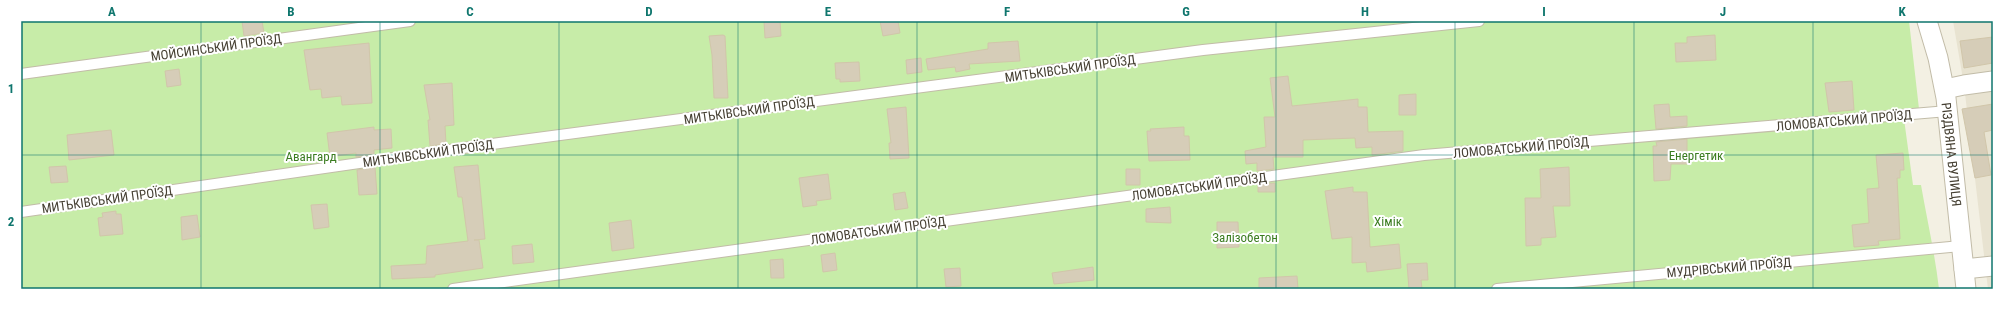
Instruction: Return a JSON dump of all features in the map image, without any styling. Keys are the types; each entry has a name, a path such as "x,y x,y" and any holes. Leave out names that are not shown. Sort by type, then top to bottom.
{"street":[{"name":"РІЗДВЯНА ВУЛИЦЯ","path":"1926,21 1938,58 1945,90 1966,289"},
{"path":"1945,90 1964,85 1993,81"},
{"path":"1964,270 1993,266"}],"lane":[{"name":"МОЙСИНСЬКИЙ ПРОЇЗД","path":"21,74 410,21"},
{"name":"МИТЬКІВСЬКИЙ ПРОЇЗД","path":"21,212 477,146 1203,50 1479,21"},
{"name":"ЛОМОВАТСЬКИЙ ПРОЇЗД","path":"453,289 1424,155 1948,111"},
{"name":"МУДРІВСЬКИЙ ПРОЇЗД","path":"1497,289 1962,246"}],"shaded area":[{"path":"1953,21 1993,21 1993,289 1988,289 1964,85"}],"green space":[{"path":"21,21 1909,21 1919,109 1904,119 1913,185 1921,185 1939,289 23,289 21,279"}],"building":[{"path":"242,21 262,21 264,33 244,36"},
{"path":"764,21 780,21 781,36 765,38"},
{"path":"880,21 898,21 900,33 883,36"},
{"path":"1715,35 1716,60 1676,62 1675,43 1687,43 1687,37"},
{"path":"709,36 725,36 728,98 714,98 712,55"},
{"path":"1993,37 1993,63 1964,68 1960,41"},
{"path":"1018,41 1020,61 969,64 970,69 956,72 955,67 928,70 926,59 988,49 988,43"},
{"path":"369,43 372,103 342,105 341,96 322,98 321,89 310,90 304,50"},
{"path":"921,58 922,72 907,74 906,60"},
{"path":"859,62 860,81 840,82 840,79 836,79 835,63"},
{"path":"179,69 181,85 167,87 165,71"},
{"path":"1288,76 1292,106 1358,99 1358,107 1367,107 1368,132 1403,131 1403,151 1372,155 1372,147 1356,148 1355,138 1303,140 1303,157 1273,157 1274,169 1257,171 1257,163 1246,164 1245,151 1266,147 1264,117 1275,117 1270,78"},
{"path":"1852,81 1854,110 1829,112 1825,83"},
{"path":"452,83 454,125 445,126 446,144 430,146 428,120 430,120 424,85"},
{"path":"1416,94 1416,115 1399,115 1399,95"},
{"path":"1669,104 1670,117 1687,116 1687,126 1656,129 1654,105"},
{"path":"1993,104 1993,130 1984,132 1991,175 1975,178 1962,109"},
{"path":"906,107 909,158 890,159 889,143 891,143 887,109"},
{"path":"374,127 374,130 391,129 392,148 374,150 374,154 356,157 356,153 330,157 327,133"},
{"path":"1184,127 1184,136 1189,136 1190,160 1149,161 1147,131 1151,131 1150,129"},
{"path":"111,130 114,155 69,160 67,135"},
{"path":"1687,139 1687,164 1671,164 1670,180 1654,181 1653,146 1657,146 1656,142"},
{"path":"1903,153 1904,170 1900,170 1900,178 1897,178 1900,239 1878,241 1879,245 1854,247 1852,225 1869,223 1867,189 1879,188 1876,155"},
{"path":"478,165 485,239 474,240 479,240 483,268 435,275 435,277 392,279 391,266 426,264 427,246 468,241 462,197 458,197 454,167"},
{"path":"66,166 68,182 51,183 49,167"},
{"path":"375,167 377,194 359,195 357,170"},
{"path":"1569,167 1570,206 1553,206 1556,237 1541,238 1541,245 1526,246 1525,198 1541,198 1540,169"},
{"path":"1126,169 1140,169 1140,185 1126,185"},
{"path":"828,174 831,199 816,201 817,205 803,207 799,178"},
{"path":"1275,183 1275,192 1258,192 1258,184"},
{"path":"1353,187 1353,192 1367,192 1370,247 1399,244 1401,268 1367,272 1366,262 1352,263 1352,237 1332,239 1325,191"},
{"path":"905,192 908,208 895,210 893,194"},
{"path":"327,204 329,227 314,229 311,205"},
{"path":"1170,207 1171,223 1146,222 1146,209"},
{"path":"116,211 116,214 121,214 123,234 100,236 98,218 103,217 102,213"},
{"path":"197,215 200,237 182,240 181,217"},
{"path":"631,220 634,248 612,251 609,223"},
{"path":"1217,222 1238,222 1239,247 1217,248"},
{"path":"532,244 534,262 513,264 512,246"},
{"path":"835,253 837,270 823,272 821,255"},
{"path":"783,259 784,278 771,278 770,260"},
{"path":"1427,263 1428,280 1421,280 1422,289 1409,289 1407,264"},
{"path":"1093,267 1094,280 1054,284 1052,273"},
{"path":"960,268 961,286 946,287 944,269"},
{"path":"1297,276 1298,289 1259,289 1259,278"}],"park label":[{"name":"Енергетик","path":"1696,155"},
{"name":"Авангард","path":"311,156"},
{"name":"Хімік","path":"1388,221"},
{"name":"Залізобетон","path":"1245,237"}]}
